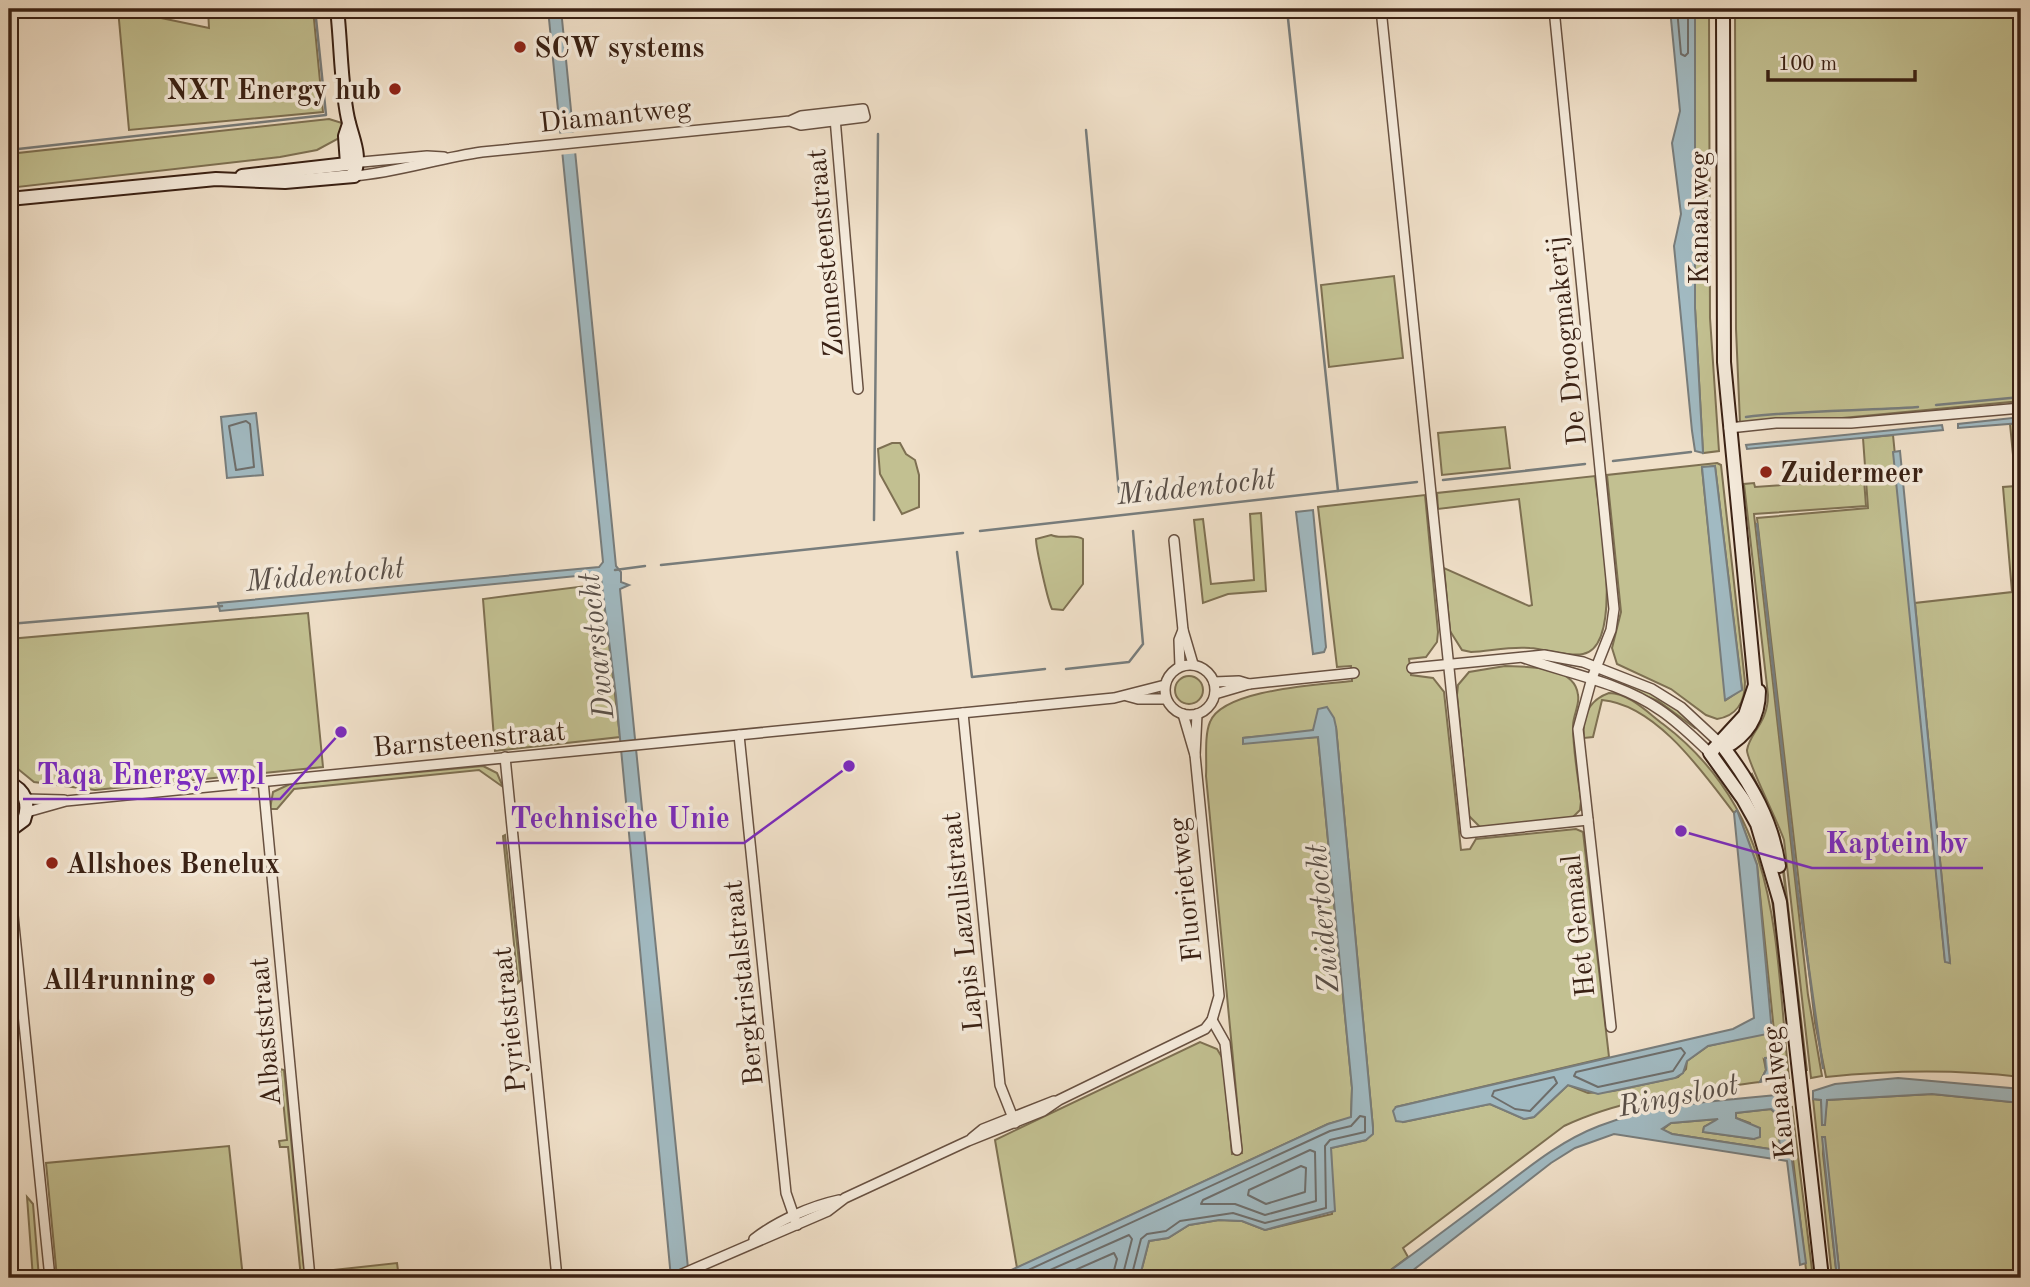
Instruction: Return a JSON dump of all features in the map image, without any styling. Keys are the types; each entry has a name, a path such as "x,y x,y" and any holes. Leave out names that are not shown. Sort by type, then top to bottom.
{"street":[{"path":"337,9 349,124 345,136 353,167"},
{"path":"1381,9 1449,664"},
{"name":"De Droogmakerij","path":"1554,9 1614,609 1611,630 1592,678"},
{"name":"Kanaalweg","path":"1723,9 1721,255 1724,362 1755,671 1753,697 1748,710 1721,744 1710,753 1743,799 1757,824 1780,902"},
{"name":"Diamantweg","path":"9,199 238,177 285,182 353,167 418,167 444,157 790,121 801,116 835,118"},
{"name":"Zonnesteenstraat","path":"835,118 858,389"},
{"path":"1729,428 1776,423 1851,423 2021,408"},
{"path":"1174,540 1183,630 1193,664"},
{"path":"1180,666 1180,640 1183,630"},
{"path":"1412,668 1550,655 1597,666 1652,688 1681,707 1721,744"},
{"path":"1524,657 1592,678 1658,709 1710,753"},
{"path":"1193,664 1209,672 1214,682 1215,694 1211,705 1197,714 1183,714 1170,706 1166,699 1165,685 1170,674 1180,666 1193,664"},
{"name":"Het Gemaal","path":"1449,664 1466,833 1588,820"},
{"path":"1215,694 1249,684 1354,673"},
{"name":"Het Gemaal","path":"1592,678 1578,729 1611,1027"},
{"path":"1214,682 1240,681 1249,684"},
{"name":"Barnsteenstraat","path":"27,806 66,800 963,713 1127,695 1165,685"},
{"name":"Barnsteenstraat","path":"1127,695 1138,699 1166,699"},
{"name":"Lapis Lazulistraat","path":"963,713 1000,1085 1013,1120"},
{"name":"Fluorietweg","path":"1183,714 1195,755"},
{"name":"Fluorietweg","path":"1197,714 1195,755 1219,996 1212,1020"},
{"name":"Bergkristalstraat","path":"739,735 786,1192 796,1221"},
{"name":"Kanaalweg","path":"1721,744 1752,786 1770,829 1780,875 1780,902 1822,1278"},
{"name":"Pyrietstraat","path":"505,757 556,1278"},
{"name":"Albaststraat","path":"263,781 310,1278"},
{"path":"9,783 22,791 27,806 20,826 9,831 12,850 9,867 50,1278"},
{"path":"673,1278 796,1221 828,1211 845,1198 1197,1035 1212,1020 1225,1043 1237,1150"}],"shaded area":[{"path":"118,9 209,28 208,9 313,9 323,112 129,130"},
{"path":"1695,9 1709,9 1710,318 1719,451 1703,453 1695,308"},
{"path":"1735,9 2021,9 2021,401 1821,420 1740,423 1736,329"},
{"path":"329,119 342,123 343,136 317,150 280,157 9,188 9,154"},
{"path":"1394,276 1403,358 1329,367 1321,285"},
{"path":"2021,423 2021,1077 1924,1071 1826,1077 1815,1023 1757,518 1868,508 1863,438 1893,435 1945,961 1950,963 1915,603 2012,592 2003,487 2016,486 2010,424"},
{"path":"1505,427 1510,468 1442,475 1438,433"},
{"path":"892,443 900,443 906,454 915,460 919,475 919,507 902,514 880,474 878,449"},
{"path":"1717,463 1721,465 1745,682 1741,701 1730,715 1717,719 1706,715 1671,689 1617,664 1612,648 1621,612 1607,475","holes":["1715,466 1742,689 1726,700 1702,468"]},
{"path":"1595,476 1606,574 1603,627 1596,645 1577,655 1523,648 1471,652 1462,650 1450,631 1444,568 1532,605 1519,499 1438,509 1437,493"},
{"path":"1864,479 1866,506 1754,514 1808,995 1822,1076 1811,1078 1784,840 1747,750 1765,713 1768,695 1744,484 1754,483 1755,487"},
{"path":"1425,495 1438,632 1437,642 1426,657 1409,659 1411,675 1433,678 1444,692 1461,850 1470,849 1476,839 1576,829 1583,832 1609,1057 1396,1107 1403,1122 1490,1104 1524,1119 1534,1117 1568,1085 1588,1093 1613,1091 1678,1077 1686,1069 1687,1061 1708,1046 1774,1031 1757,865 1738,812 1752,840 1765,884 1780,979 1789,1078 1772,1080 1779,1074 1764,1060 1766,1070 1760,1082 1635,1102 1587,1116 1564,1126 1403,1248 1408,1257 1380,1278 1135,1278 1141,1272 1149,1241 1168,1238 1189,1225 1219,1220 1242,1221 1265,1230 1332,1214 1331,1148 1366,1140 1373,1128 1336,727 1316,725 1308,732 1243,738 1243,743 1318,737 1352,1088 1351,1118 1328,1124 1017,1268 995,1140 1200,1042 1217,1049 1223,1059 1232,1154 1242,1153 1206,776 1208,728 1219,711 1233,702 1296,687 1352,681 1351,666 1337,667 1318,507"},
{"path":"1261,513 1266,591 1228,594 1203,603 1194,520 1203,519 1211,584 1254,580 1250,514"},
{"path":"1051,535 1083,539 1083,584 1063,610 1052,609 1036,539"},
{"path":"602,584 620,737 495,751 483,599"},
{"path":"308,613 323,767 95,790 34,782 18,769 9,731 9,639"},
{"path":"1505,666 1549,670 1568,678 1575,685 1578,699 1573,735 1581,801 1580,810 1572,818 1480,827 1469,816 1458,685 1469,672"},
{"path":"1189,676 1199,680 1203,690 1199,700 1189,704 1179,700 1175,690 1179,680"},
{"path":"1627,680 1669,702 1698,725 1695,728 1658,701 1624,688"},
{"path":"1609,693 1624,696 1638,704 1702,760 1737,810 1734,813 1694,761 1642,714 1602,700 1593,737 1584,738 1585,717 1591,705"},
{"path":"483,766 497,773 503,787 479,770 294,789 277,809 270,809 273,792 290,784"},
{"path":"1752,774 1770,809 1780,837 1807,1071 1782,862 1749,777"},
{"path":"1733,788 1750,821 1763,855 1772,890 1794,1072 1770,884 1758,842"},
{"path":"505,835 521,980 518,983 503,836"},
{"path":"280,1069 284,1070 305,1278 301,1278 288,1147 280,1147 279,1141 287,1140"},
{"path":"1932,1094 2021,1103 2021,1278 1840,1278 1824,1136 1823,1154 1837,1278 1832,1278 1813,1099 1821,1100 1824,1126 1827,1100"},
{"path":"1792,1107 1813,1278 1807,1278 1787,1108"},
{"path":"1771,1109 1777,1115 1780,1148 1776,1150 1672,1134 1662,1130 1671,1123 1718,1119 1704,1127 1703,1132 1754,1139 1750,1123 1736,1118 1735,1113"},
{"path":"229,1146 243,1278 57,1278 46,1163"},
{"path":"27,1197 33,1204 39,1278 33,1278"},
{"path":"397,1263 399,1278 317,1278 316,1272"}],"water":[{"path":"548,9 561,9 616,566 621,572 621,582 629,585 620,589 689,1278 671,1278 616,696 601,578 597,574 220,611 218,603 599,567 603,562"},
{"path":"1670,9 1695,9 1695,308 1703,453 1695,451 1692,431 1674,246 1681,214 1672,143 1680,111"},
{"path":"256,413 263,475 227,478 221,417"},
{"path":"2021,417 2021,423 1958,428 1958,424"},
{"path":"1942,425 1943,430 1747,449 1746,445"},
{"path":"1900,451 1950,963 1945,962 1893,452"},
{"path":"1715,466 1742,690 1725,700 1702,467"},
{"path":"1313,510 1326,647 1324,652 1313,654 1296,512"},
{"path":"1327,707 1336,727 1373,1128 1373,1134 1366,1140 1331,1148 1335,1211 1265,1230 1242,1221 1219,1220 1189,1225 1168,1238 1149,1241 1141,1272 1135,1278 994,1278 1328,1124 1351,1117 1352,1088 1318,737 1243,744 1243,738 1313,730 1318,709"},
{"path":"1737,810 1757,865 1772,1033 1708,1046 1687,1061 1683,1073 1675,1078 1598,1094 1568,1085 1534,1117 1524,1119 1490,1104 1403,1122 1396,1121 1393,1111 1396,1107 1733,1029 1754,1018 1734,813"},
{"path":"1777,1057 1779,1074 1772,1080 1760,1082 1766,1070 1765,1058"},
{"path":"1898,1078 2021,1089 2021,1103 1932,1094 1827,1100 1825,1125 1822,1125 1821,1100 1813,1099 1813,1091 1835,1084"},
{"path":"1789,1094 1790,1101 1785,1104 1785,1109 1806,1263 1800,1265 1787,1161 1614,1134 1575,1148 1551,1163 1403,1278 1380,1278 1533,1164 1585,1132 1622,1118 1669,1107","holes":["1771,1109 1777,1115 1780,1148 1776,1150 1672,1134 1662,1129 1671,1123 1718,1119 1704,1127 1703,1132 1754,1139 1760,1137 1760,1128 1736,1118 1736,1113"]},
{"path":"1822,1137 1825,1137 1840,1278 1837,1278"}],"pier":[{"path":"576,132 579,153 558,155 556,134"}],"waterway":[{"path":"9,150 326,115 315,9"},
{"path":"1287,9 1338,491"},
{"path":"1086,130 1119,492"},
{"path":"874,520 878,134"},
{"path":"1936,405 2021,397"},
{"path":"1746,417 1918,407"},
{"name":"Middentocht","path":"1613,461 1691,452"},
{"name":"Middentocht","path":"1443,480 1585,464"},
{"name":"Middentocht","path":"980,531 1417,482"},
{"path":"1757,524 1798,893 1823,1068"},
{"path":"1066,669 1129,662 1143,644 1133,531"},
{"name":"Middentocht","path":"661,565 963,533"},
{"path":"957,552 972,677 1045,669"},
{"name":"Middentocht","path":"615,570 645,566"},
{"name":"Middentocht","path":"9,624 222,606"}],"place":[{"name":"SCW systems","path":"520,47"},
{"name":"NXT Energy hub","path":"395,89"},
{"name":"Zuidermeer","path":"1766,472"},
{"name":"Taqa Energy wpl","path":"341,732"},
{"name":"Technische Unie","path":"849,766"},
{"name":"Kaptein bv","path":"1681,831"},
{"name":"Allshoes Benelux","path":"52,863"},
{"name":"All4running","path":"209,979"}],"water label":[{"name":"Dwarstocht","path":"596,646"},
{"name":"Zuidertocht","path":"1322,919"},
{"name":"Ringsloot","path":"1678,1095"}]}
